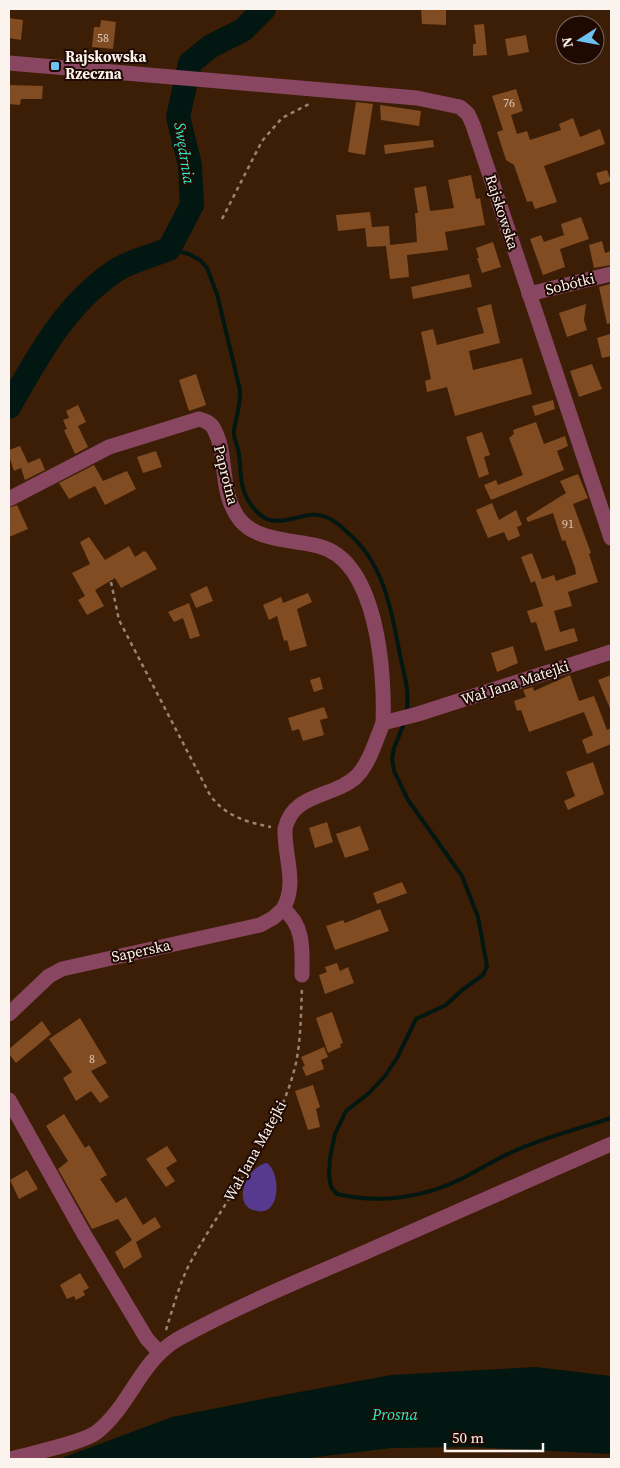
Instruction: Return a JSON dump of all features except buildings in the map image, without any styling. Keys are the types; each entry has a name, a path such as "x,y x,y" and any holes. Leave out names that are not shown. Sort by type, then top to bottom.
{"street":[{"name":"Rajskowska","path":"9,62 399,96 460,107 468,114 473,125 611,538"},
{"name":"Sobótki","path":"529,294 611,274"},
{"name":"Paprotna","path":"9,499 109,448 199,419 208,422 214,429 218,440 226,489 232,506 241,521 253,530 269,536 336,553 353,571 373,618 382,656 389,722"},
{"name":"Wał Jana Matejki","path":"389,722 611,652"},
{"path":"302,975 299,927 293,917 284,909 292,885 285,829 287,821 296,807 309,798 348,783 358,774 389,722"},
{"name":"Saperska","path":"9,1014 49,976 62,969 260,925 284,909"},
{"path":"9,1100 84,1234 147,1339 159,1352"},
{"path":"11,1459 82,1439 97,1432 159,1352 189,1334 238,1309 611,1144"}],"path":[{"path":"222,219 262,141 282,118 313,102"},
{"path":"111,582 119,620 218,807 234,817 285,829"},
{"name":"Wał Jana Matejki","path":"159,1352 188,1266 267,1134 284,1098 296,1063 301,1025 302,975"}],"shaded area":[{"path":"267,1163 275,1175 276,1193 271,1207 265,1211 257,1211 249,1208 244,1202 244,1187 247,1178 253,1171"}],"water":[{"name":"Prosna","path":"536,1367 611,1376 611,1454 473,1447 392,1448 300,1459 59,1459 172,1417 262,1399 391,1375"}],"waterway":[{"name":"Swędrnia","path":"9,407 42,351 81,299 121,267 169,249 192,205 190,165 178,117 190,63 211,46 243,30 264,9"},
{"path":"169,249 189,254 200,260 207,268 217,294 240,390 234,435 238,449 243,487 248,500 257,512 267,519 276,521 316,515 329,518 345,530 369,557 383,586 393,618 406,682 408,698 406,714"},
{"path":"405,721 394,748 392,758 394,771 408,800 462,876 478,917 487,966 483,975 462,990 446,1005 416,1019 397,1058 385,1076 369,1093 346,1111 335,1134 330,1158 329,1175 331,1187 337,1194 369,1199 385,1199 417,1194 448,1185 504,1156 547,1138 611,1118"}],"place":[{"name":"Rajskowska Rzeczna","path":"55,66"}]}
